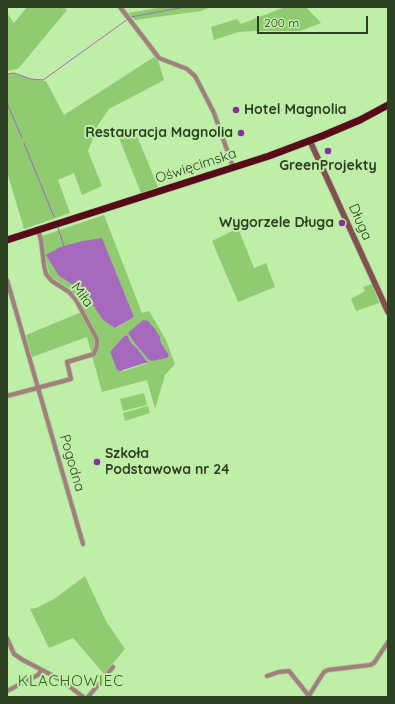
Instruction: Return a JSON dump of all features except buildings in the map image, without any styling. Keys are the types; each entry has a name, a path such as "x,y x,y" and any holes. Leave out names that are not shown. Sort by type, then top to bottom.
{"highway":[{"name":"Oświęcimska","path":"7,240 310,141 360,120 388,105"}],"street":[{"path":"120,7 159,58 188,70 195,76 214,112 233,167"},
{"name":"Długa","path":"310,141 388,312"},
{"name":"Miła","path":"38,230 46,274 69,292 76,300 97,339 97,346 94,354 67,362 71,378 39,388"},
{"name":"Pogodna","path":"7,280 84,544"},
{"path":"7,396 39,388"},
{"path":"7,640 14,654 63,681 83,697"},
{"path":"267,676 279,672 289,671 308,697 324,672 328,670 370,664 374,662 388,642"},
{"path":"88,697 113,667"},
{"path":"7,691 38,674 42,670"}],"green space":[{"path":"27,7 63,7 67,10 18,69 7,71 7,13 14,23"},
{"path":"163,7 211,7 201,11 135,20 128,13"},
{"path":"285,7 306,7 321,23 300,31 238,32 214,40 211,27 237,19 241,24"},
{"path":"154,57 158,60 164,80 109,109 98,125 88,151 102,186 82,195 74,173 58,180 70,213 24,229 7,172 7,74 14,73 31,79 46,81 64,115"},
{"path":"135,131 158,187 141,193 119,138"},
{"path":"104,215 142,313 149,311 166,340 175,364 165,375 155,409 147,380 102,392 87,337 32,357 26,335 84,311 68,288 50,276 44,253 42,236","holes":["102,239 134,317 116,328 103,320 84,292 59,276 60,247 82,241","128,333 160,337 161,343 169,355 158,360 148,359","127,335 129,337 131,343 137,348 148,363 124,371 117,370 110,352 123,337"]},
{"path":"238,228 254,268 266,263 275,287 238,302 212,241"},
{"path":"372,284 379,303 356,311 351,299 365,291 363,287"},
{"path":"144,393 147,405 123,411 120,399"},
{"path":"148,406 150,413 125,421 123,413"},
{"path":"85,576 106,621 125,649 104,674 73,638 49,648 30,609 36,608 54,599"}],"shaded area":[{"path":"102,238 134,317 115,328 103,320 84,292 59,276 46,255 60,247 82,241"},
{"path":"143,320 148,321 160,337 161,343 169,355 167,358 152,361 148,359 133,341 128,333"},
{"path":"127,335 131,343 137,348 148,363 120,371 117,370 110,352 123,337"}],"waterway":[{"path":"131,17 185,7"},
{"path":"7,74 14,73 31,79 43,80 128,19"},
{"path":"7,103 22,138"},
{"path":"24,143 54,217"},
{"path":"58,228 64,246"}],"place":[{"name":"Hotel Magnolia","path":"236,110"},
{"name":"Restauracja Magnolia","path":"241,133"},
{"name":"GreenProjekty","path":"328,151"},
{"name":"Wygorzele Długa","path":"342,223"},
{"name":"Szkoła Podstawowa nr 24","path":"97,462"}],"district":[{"name":"KLACHOWIEC","path":"71,681"}]}
